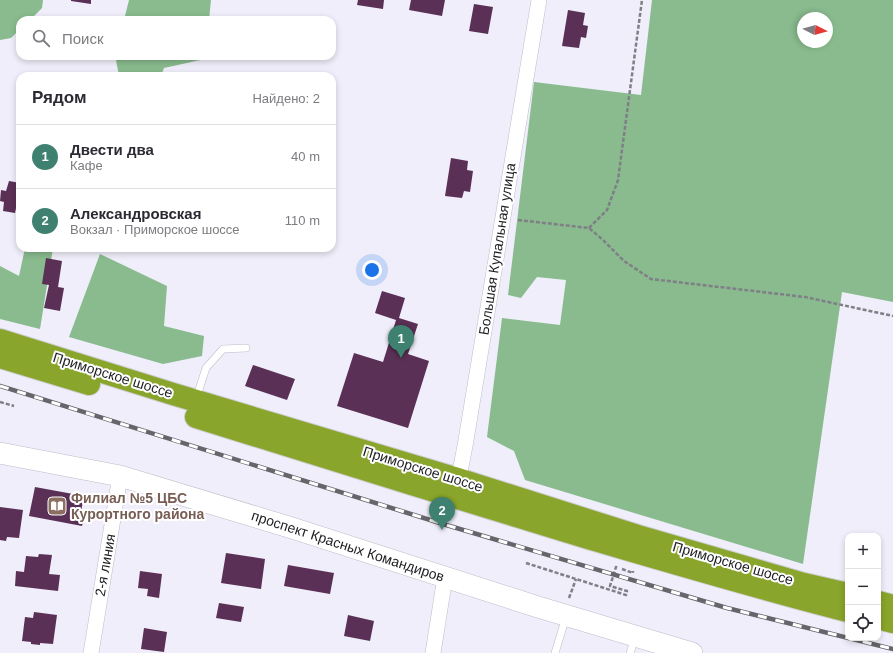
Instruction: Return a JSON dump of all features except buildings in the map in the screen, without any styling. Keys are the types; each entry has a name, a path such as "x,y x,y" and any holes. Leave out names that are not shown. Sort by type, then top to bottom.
{"highway":[{"name":"Приморское шоссе","path":"0,340 196,401 457,489 633,551 802,600 845,610"},
{"name":"Приморское шоссе","path":"0,357 170,408 457,489 638,536 804,584 845,593"},
{"path":"881,603 893,606"},
{"path":"881,619 893,622"}],"street":[{"name":"Большая Купальная улица","path":"457,489 539,0"},
{"name":"проспект Красных Командиров","path":"0,454 120,476 292,528 445,577 568,609 633,644 692,653"},
{"name":"2-я линия","path":"91,653 120,476"},
{"path":"433,653 445,577"}],"lane":[{"path":"196,401 206,368 223,349 246,348"},
{"path":"555,653 568,609"}],"path":[{"path":"589,228 607,210 618,180 642,0"},
{"path":"502,219 589,228 624,261 651,279 805,296 893,316"},
{"path":"0,402 14,406"},
{"path":"526,563 626,595 627,591 610,586 616,568 633,573 634,568"},
{"path":"568,609 576,579"}],"green space":[{"path":"0,0 43,0 42,8 34,16 16,16 16,33 11,38 0,40"},
{"path":"129,0 211,0 209,16 125,16"},
{"path":"652,0 893,0 893,302 842,292 803,564 525,480 514,451 487,437 502,318 560,325 566,280 537,277 521,298 508,295 534,82 641,95"},
{"path":"116,60 200,60 164,68 162,72 118,72"},
{"path":"24,252 52,252 40,329 0,319 0,266 19,276"},
{"path":"100,254 167,286 164,326 204,336 202,356 163,364 69,337"}],"railway":[{"path":"0,386 443,524 727,608 893,649"}],"place":[{"name":"Двести два","path":"401,358"},
{"name":"Филиал №5 ЦБС Курортного района","path":"57,506"},
{"name":"Александровская","path":"442,530"}]}
